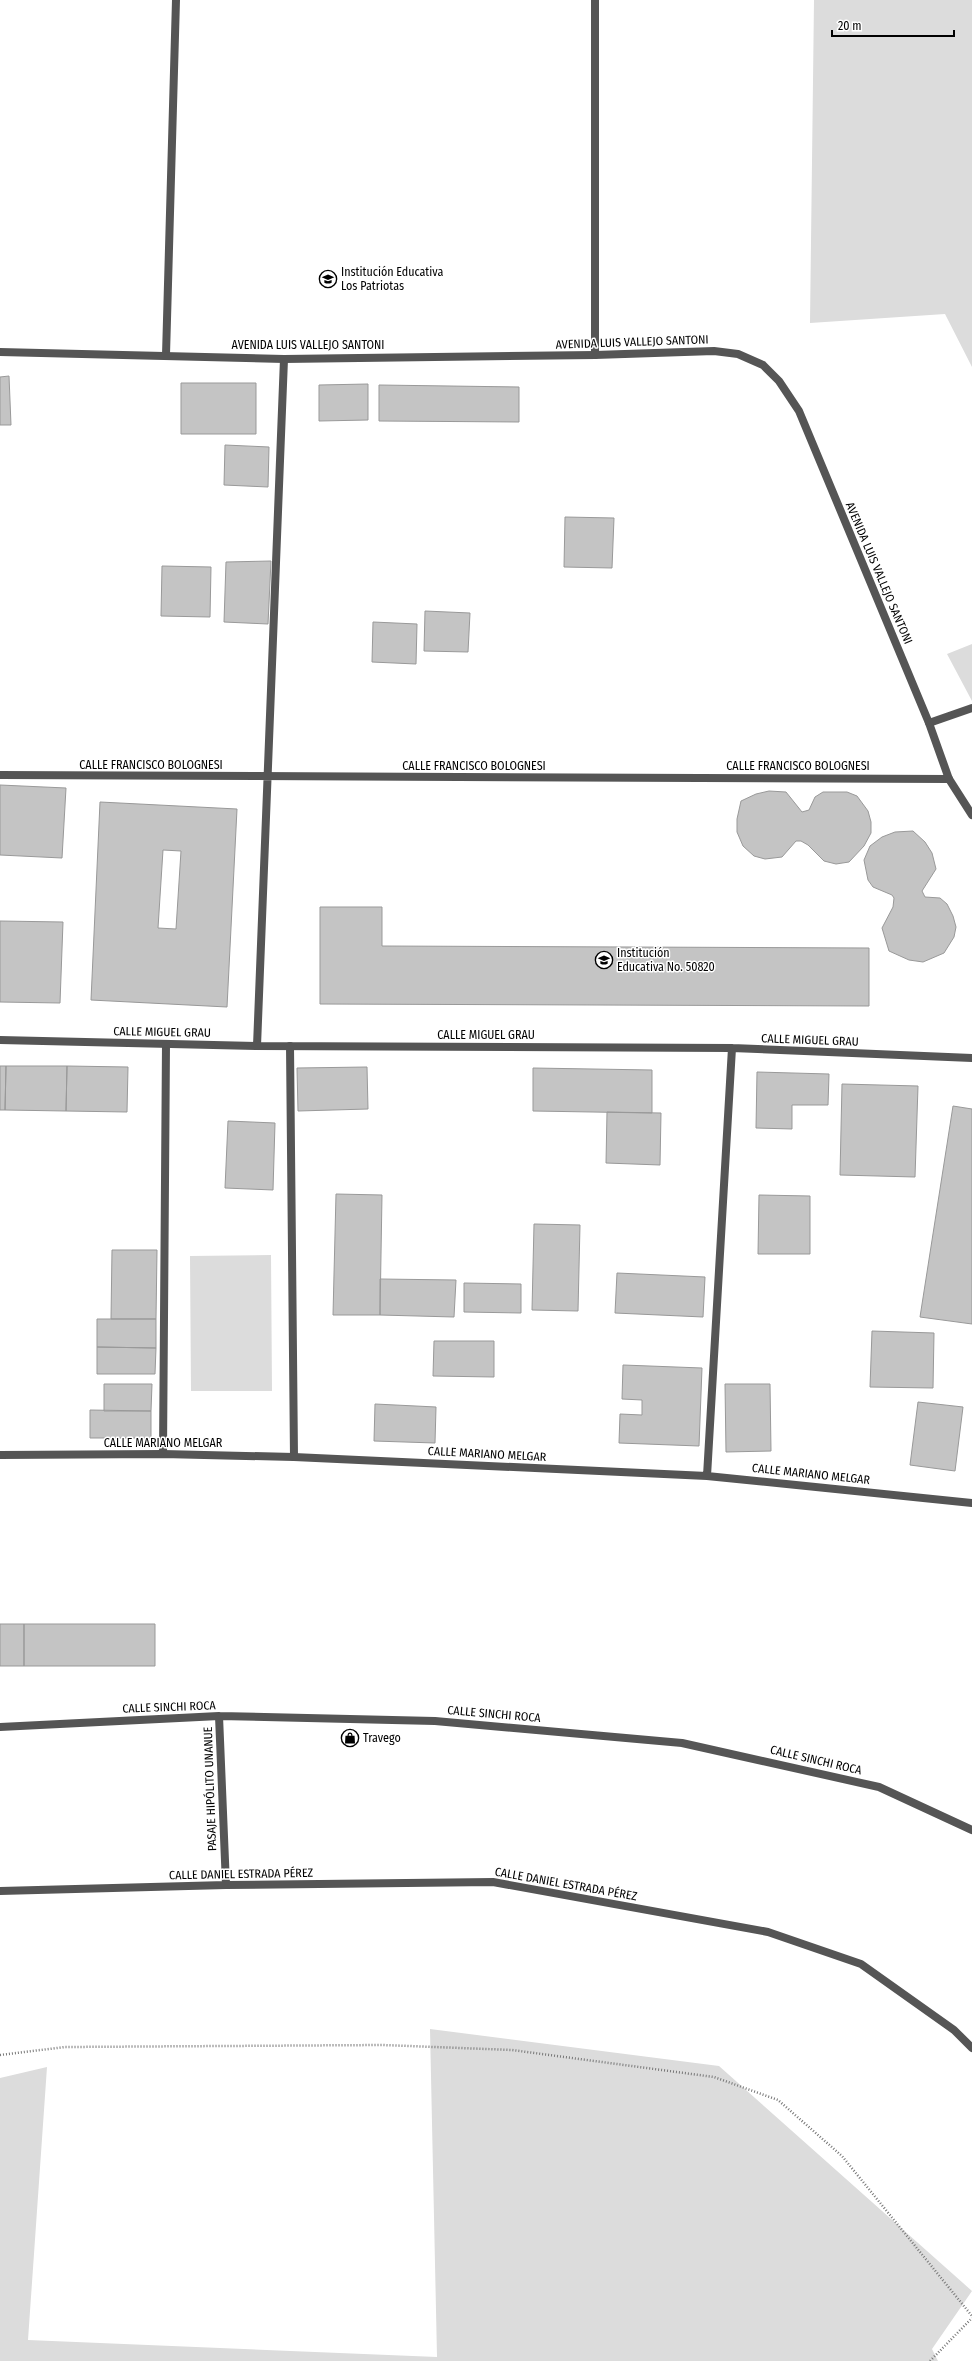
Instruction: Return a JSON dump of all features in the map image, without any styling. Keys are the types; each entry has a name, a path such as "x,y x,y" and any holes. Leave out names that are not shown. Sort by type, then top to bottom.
{"street":[{"path":"166,356 176,0"},
{"path":"595,0 595,355"},
{"name":"AVENIDA LUIS VALLEJO SANTONI","path":"0,352 284,359 595,355 714,351 738,354 763,365 779,381 798,411 929,723 949,779 972,815"},
{"path":"257,1046 284,359"},
{"path":"929,723 972,708"},
{"name":"CALLE FRANCISCO BOLOGNESI","path":"0,776 949,779"},
{"name":"CALLE MIGUEL GRAU","path":"0,1040 257,1046 732,1048 972,1058"},
{"path":"163,1454 166,1044"},
{"path":"290,1046 294,1457"},
{"path":"707,1476 732,1048"},
{"name":"CALLE MARIANO MELGAR","path":"0,1455 163,1454 294,1457 707,1476 972,1503"},
{"name":"CALLE SINCHI ROCA","path":"0,1727 219,1716 435,1721 682,1743 879,1787 972,1830"},
{"name":"PASAJE HIPÓLITO UNANUE","path":"219,1716 226,1885"},
{"name":"CALLE DANIEL ESTRADA PÉREZ","path":"0,1891 226,1885 493,1882 768,1932 861,1964 954,2030 972,2048"}],"path":[{"path":"0,2055 65,2047 383,2045 512,2050 714,2077 778,2100 842,2156 972,2317 930,2361"}],"shaded area":[{"path":"814,0 972,0 972,367 945,314 810,323"},
{"path":"972,644 972,701 947,654"},
{"path":"271,1255 272,1391 191,1391 190,1256"},
{"path":"430,2029 719,2066 972,2291 932,2349 938,2361 0,2361 0,2078 47,2067 28,2340 437,2357"}],"building":[{"path":"9,376 11,425 0,425 0,377"},
{"path":"181,383 256,383 256,434 181,434"},
{"path":"368,384 368,420 319,421 319,385"},
{"path":"379,385 519,387 519,422 379,421"},
{"path":"225,445 269,447 268,487 224,485"},
{"path":"565,517 614,518 612,568 564,567"},
{"path":"271,561 268,624 224,622 226,562"},
{"path":"162,566 211,567 210,617 161,616"},
{"path":"425,611 470,613 468,652 424,651"},
{"path":"373,622 417,624 416,664 372,662"},
{"path":"0,785 66,788 62,858 0,855"},
{"path":"769,791 786,792 802,812 809,810 815,797 823,792 847,792 857,796 868,811 871,822 871,833 864,846 849,862 836,864 824,861 808,845 801,841 796,841 782,857 765,859 754,856 743,846 737,832 737,819 741,801 756,794"},
{"path":"100,802 237,809 227,1007 91,1000","holes":["163,850 181,851 176,929 158,928"]},
{"path":"913,831 925,842 932,853 936,869 922,891 925,897 940,898 947,904 953,916 956,927 954,937 944,953 923,962 909,960 889,951 882,928 893,907 894,898 892,895 873,887 868,880 864,860 870,846 882,837 895,832"},
{"path":"320,907 382,907 382,946 869,948 869,1006 320,1004"},
{"path":"0,921 63,922 60,1003 0,1002"},
{"path":"0,1066 6,1066 5,1110 0,1110"},
{"path":"6,1066 67,1066 66,1111 5,1110"},
{"path":"67,1066 128,1067 127,1112 66,1111"},
{"path":"367,1067 368,1109 298,1111 297,1068"},
{"path":"533,1068 652,1070 652,1113 533,1111"},
{"path":"757,1072 829,1074 828,1105 792,1105 792,1129 756,1128"},
{"path":"842,1084 918,1086 915,1177 840,1175"},
{"path":"953,1106 972,1109 972,1324 920,1317"},
{"path":"607,1112 661,1113 660,1165 606,1163"},
{"path":"228,1121 275,1123 273,1190 225,1188"},
{"path":"336,1194 382,1195 380,1315 333,1315"},
{"path":"759,1195 810,1196 810,1254 758,1254"},
{"path":"534,1224 580,1225 578,1311 532,1310"},
{"path":"112,1250 157,1250 156,1319 111,1319"},
{"path":"617,1273 705,1277 703,1317 615,1313"},
{"path":"380,1279 456,1280 454,1317 380,1315"},
{"path":"464,1283 521,1284 521,1313 464,1312"},
{"path":"97,1319 156,1319 156,1348 97,1347"},
{"path":"872,1331 934,1333 933,1388 870,1387"},
{"path":"434,1341 494,1341 494,1377 433,1376"},
{"path":"97,1347 156,1348 155,1374 97,1374"},
{"path":"623,1365 702,1368 699,1446 619,1443 620,1414 642,1415 642,1400 622,1399"},
{"path":"104,1384 152,1384 151,1411 104,1411"},
{"path":"725,1384 770,1384 771,1451 726,1452"},
{"path":"918,1402 963,1407 955,1471 910,1465"},
{"path":"375,1404 436,1407 435,1443 374,1441"},
{"path":"90,1410 151,1411 151,1438 90,1438"},
{"path":"0,1624 24,1624 24,1666 0,1666"},
{"path":"24,1624 155,1624 155,1666 24,1666"}],"place":[{"name":"Institución Educativa Los Patriotas","path":"328,279"},
{"name":"Institución Educativa No. 50820","path":"604,960"},
{"name":"Travego","path":"350,1738"}]}
